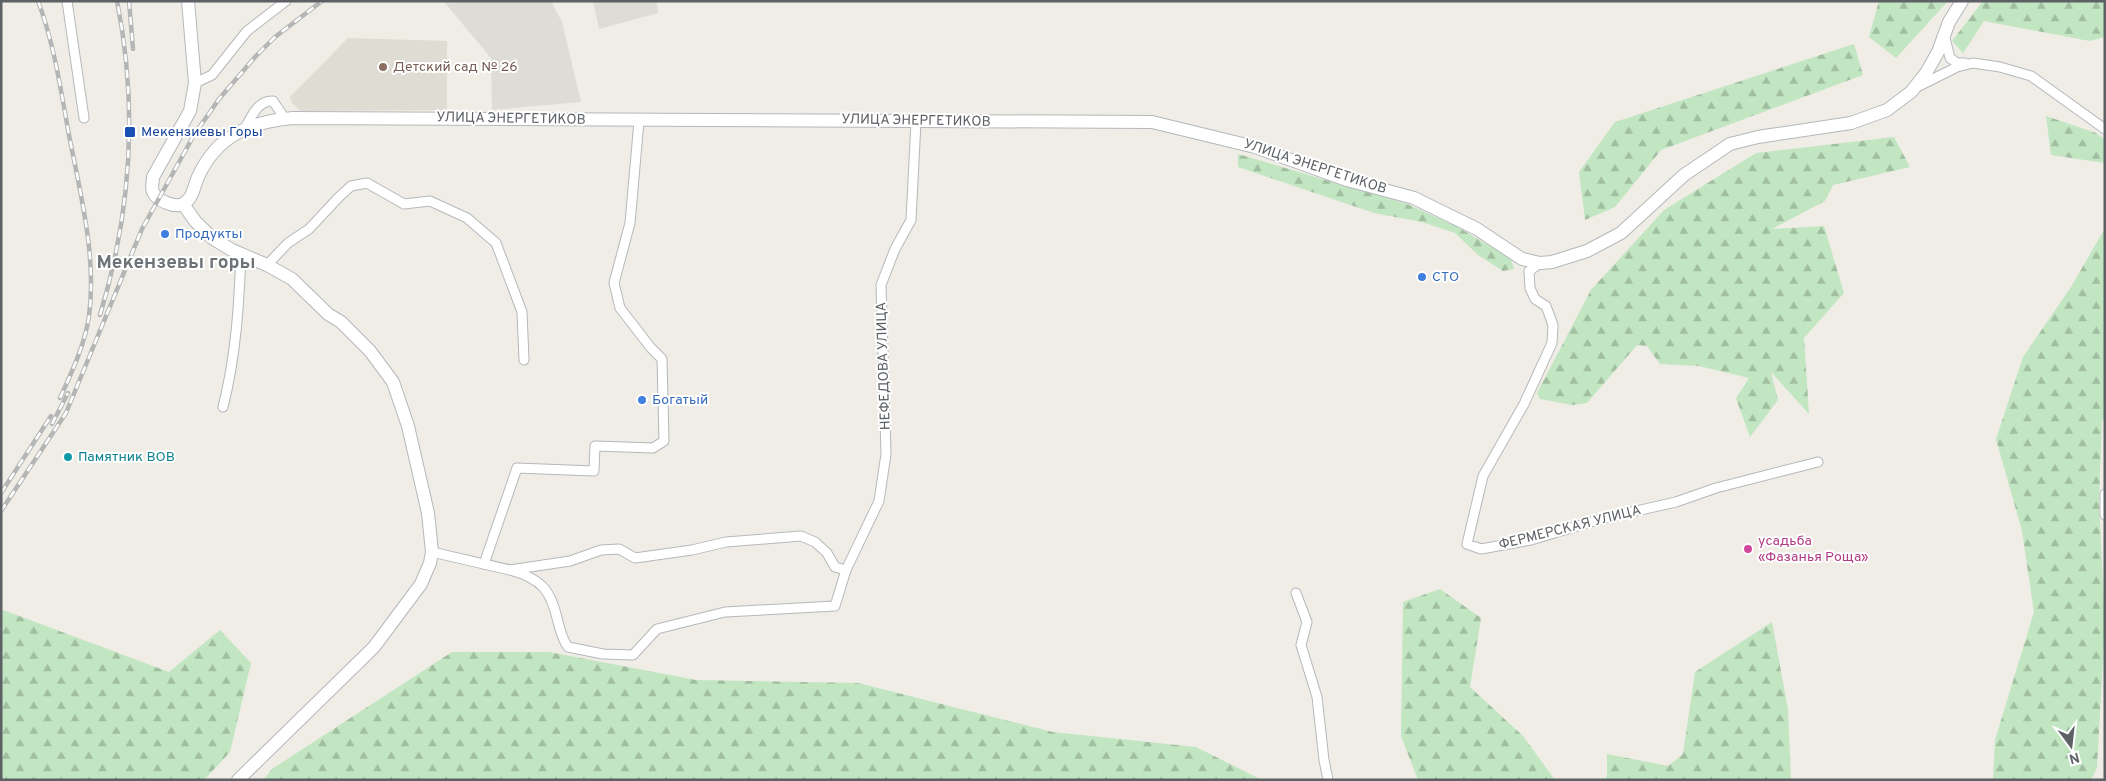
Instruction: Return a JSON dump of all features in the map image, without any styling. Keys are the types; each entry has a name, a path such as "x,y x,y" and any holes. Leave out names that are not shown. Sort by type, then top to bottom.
{"main road":[{"path":"188,1 195,83 190,111 154,177 152,188 155,196 168,203 183,204 195,221 212,238 292,279 328,314 341,322 370,351 393,382 408,426 428,513 432,552 422,584 374,647 238,780"},
{"path":"1534,267 1569,258 1606,243 1642,216 1684,175 1730,144 1758,137 1850,123 1887,110 1911,92 1926,73 1949,22 1962,1"},
{"name":"УЛИЦА ЭНЕРГЕТИКОВ","path":"183,204 191,196 205,162 227,139 245,128 265,120 285,118 437,117 536,121 639,121 713,118 916,122 1152,122 1256,147 1347,180 1414,198 1478,229 1534,267"}],"street":[{"path":"67,1 84,118"},
{"path":"195,83 212,75 247,31 286,1"},
{"path":"1944,35 1950,58 1958,62 2000,67 2031,76 2105,129"},
{"path":"1911,92 1943,73 1973,64"},
{"path":"245,128 256,110 267,101 273,101 285,118"},
{"path":"484,564 517,468 594,471 595,446 653,448 664,441 662,359 620,308 614,283 630,223 639,121"},
{"name":"НЕФЕДОВА УЛИЦА","path":"510,570 536,580 548,592 554,603 562,639 568,647 603,654 633,655 657,628 725,612 835,606 846,570 879,501 886,454 881,285 895,249 912,220 916,122"},
{"path":"267,265 288,243 309,229 351,186 366,183 404,204 430,201 467,218 496,243 522,312 524,360"},
{"path":"223,407 232,374 236,342 241,253"},
{"name":"ФЕРМЕРСКАЯ УЛИЦА","path":"1534,267 1530,288 1535,299 1546,306 1553,324 1552,343 1524,404 1483,476 1467,544 1481,549 1531,540 1601,518 1676,502 1716,488 1818,462"},
{"path":"2105,494 2105,515"},
{"path":"432,552 510,570 570,561 601,550 619,549 635,558 692,550 726,542 801,536 815,542 827,553 835,567 846,570"},
{"path":"1296,593 1307,622 1301,644 1317,697 1328,780"}],"shaded area":[{"path":"447,1 551,1 562,22 581,102 492,110 491,58 445,3"},
{"path":"593,1 657,1 658,13 599,29"},
{"name":"Детский сад № 26","path":"348,38 447,41 447,110 300,111 292,103 290,97"}],"green space":[{"path":"1879,1 1948,1 1896,58 1869,37"},
{"path":"1983,1 2105,1 2105,37 2090,41 1984,21 1963,53 1952,41"},
{"path":"1854,44 1863,75 1661,150 1615,207 1585,220 1579,172 1615,122"},
{"path":"2046,116 2096,133 2105,140 2105,163 2051,155"},
{"path":"1894,137 1910,167 1833,185 1825,201 1772,229 1824,226 1844,293 1804,338 1809,414 1771,372 1778,400 1750,437 1736,398 1749,378 1699,366 1660,364 1647,346 1637,345 1587,403 1572,405 1540,399 1537,393 1591,290 1664,210 1756,153"},
{"path":"1238,154 1407,204 1456,226 1511,259 1514,269 1503,271 1478,255 1455,233 1422,222 1374,213 1238,167"},
{"path":"2105,228 2105,418 2102,420 2099,502 2105,625 2097,768 2091,780 1993,780 1995,740 2034,612 2022,531 1996,439 2023,357 2071,287"},
{"path":"1440,589 1481,618 1470,687 1523,736 1555,780 1418,780 1401,736 1403,602"},
{"path":"3,610 169,672 220,630 251,663 230,752 204,780 1,780 1,612"},
{"path":"1772,622 1788,710 1791,780 1605,780 1607,776 1607,754 1668,766 1683,754 1695,672"},
{"path":"452,652 549,652 696,680 858,683 1053,732 1196,747 1262,780 263,780 272,769"}],"railway":[{"path":"38,1 53,50 60,84 86,225 91,271 91,294 87,326 78,358 60,398"},
{"path":"100,315 119,238 125,199 128,159 128,80 124,40 117,1"},
{"path":"129,1 133,49"},
{"path":"1,511 66,413 142,229 194,135 219,99 256,56 275,37 322,1"},
{"path":"52,424 68,393"},
{"path":"1,493 51,416"}],"place":[{"name":"Детский сад № 26","path":"383,67"},
{"name":"Мекензиевы Горы","path":"130,132"},
{"name":"Продукты","path":"165,234"},
{"name":"СТО","path":"1422,277"},
{"name":"Богатый","path":"642,400"},
{"name":"Памятник ВОВ","path":"68,457"},
{"name":"усадьба «Фазанья Роща»","path":"1748,549"}],"district":[{"name":"Мекензевы горы","path":"176,263"}]}
